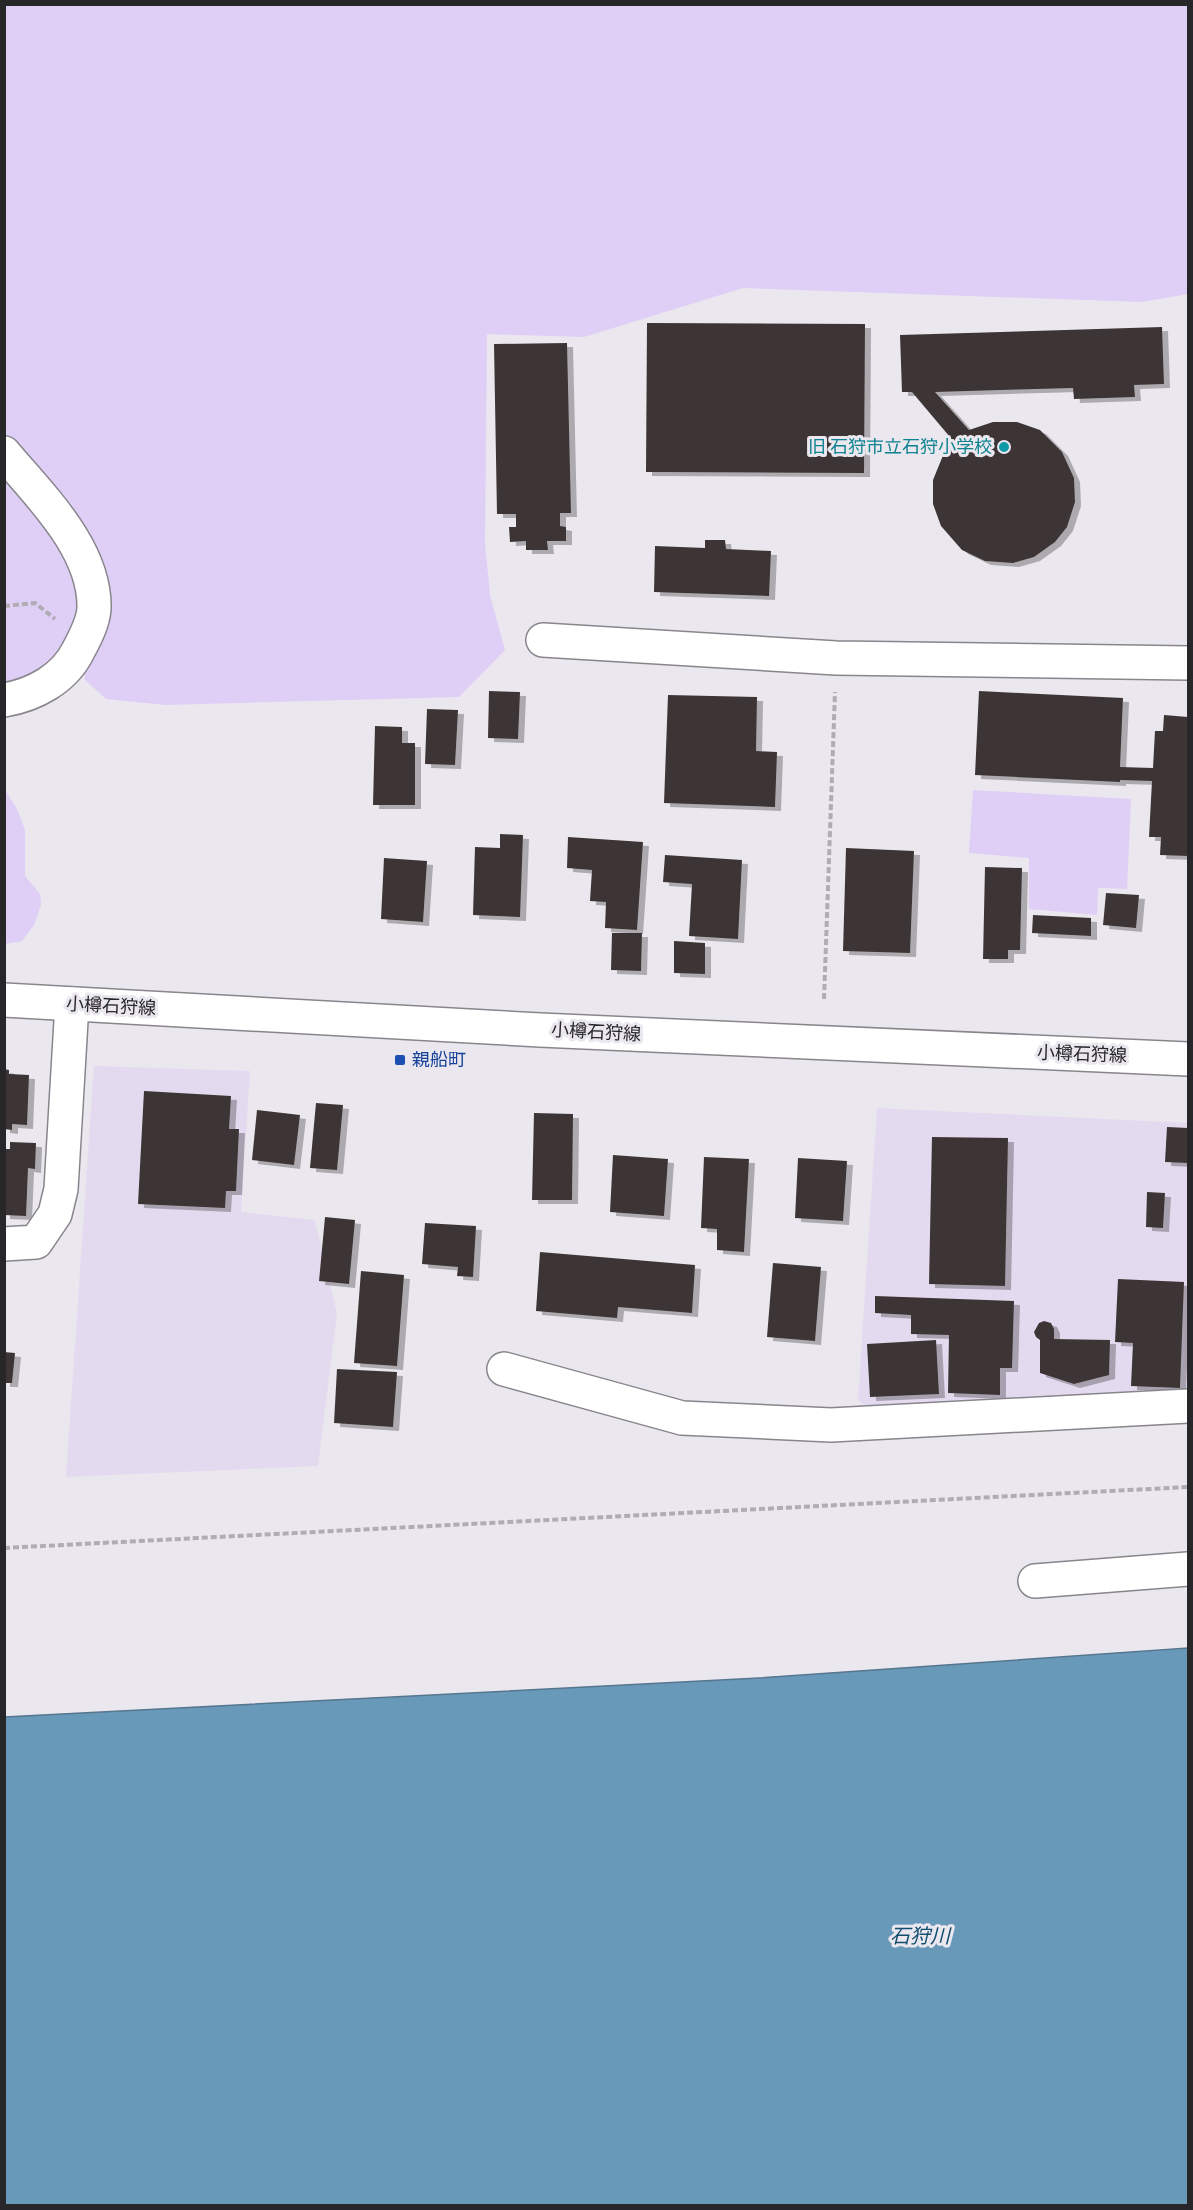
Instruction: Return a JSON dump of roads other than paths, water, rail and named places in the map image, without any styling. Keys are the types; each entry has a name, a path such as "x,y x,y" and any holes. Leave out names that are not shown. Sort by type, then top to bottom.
{"main road":[{"path":"4,453 70,535 85,561 94,608 92,623 72,662 49,684 33,692 4,700"},
{"path":"543,640 836,658 1188,663"},
{"name":"小樽石狩線","path":"4,1000 611,1033 1188,1059"},
{"path":"4,1244 36,1242 55,1214 61,1189 72,1004"},
{"path":"504,1369 682,1418 831,1425 1188,1406"},
{"path":"1035,1581 1188,1569"}],"water":[{"name":"石狩川","path":"1188,1648 1188,2205 5,2205 5,1717 759,1678"}],"place":[{"name":"旧 石狩市立石狩小学校","path":"1004,447"},
{"name":"親船町","path":"400,1060"}]}
